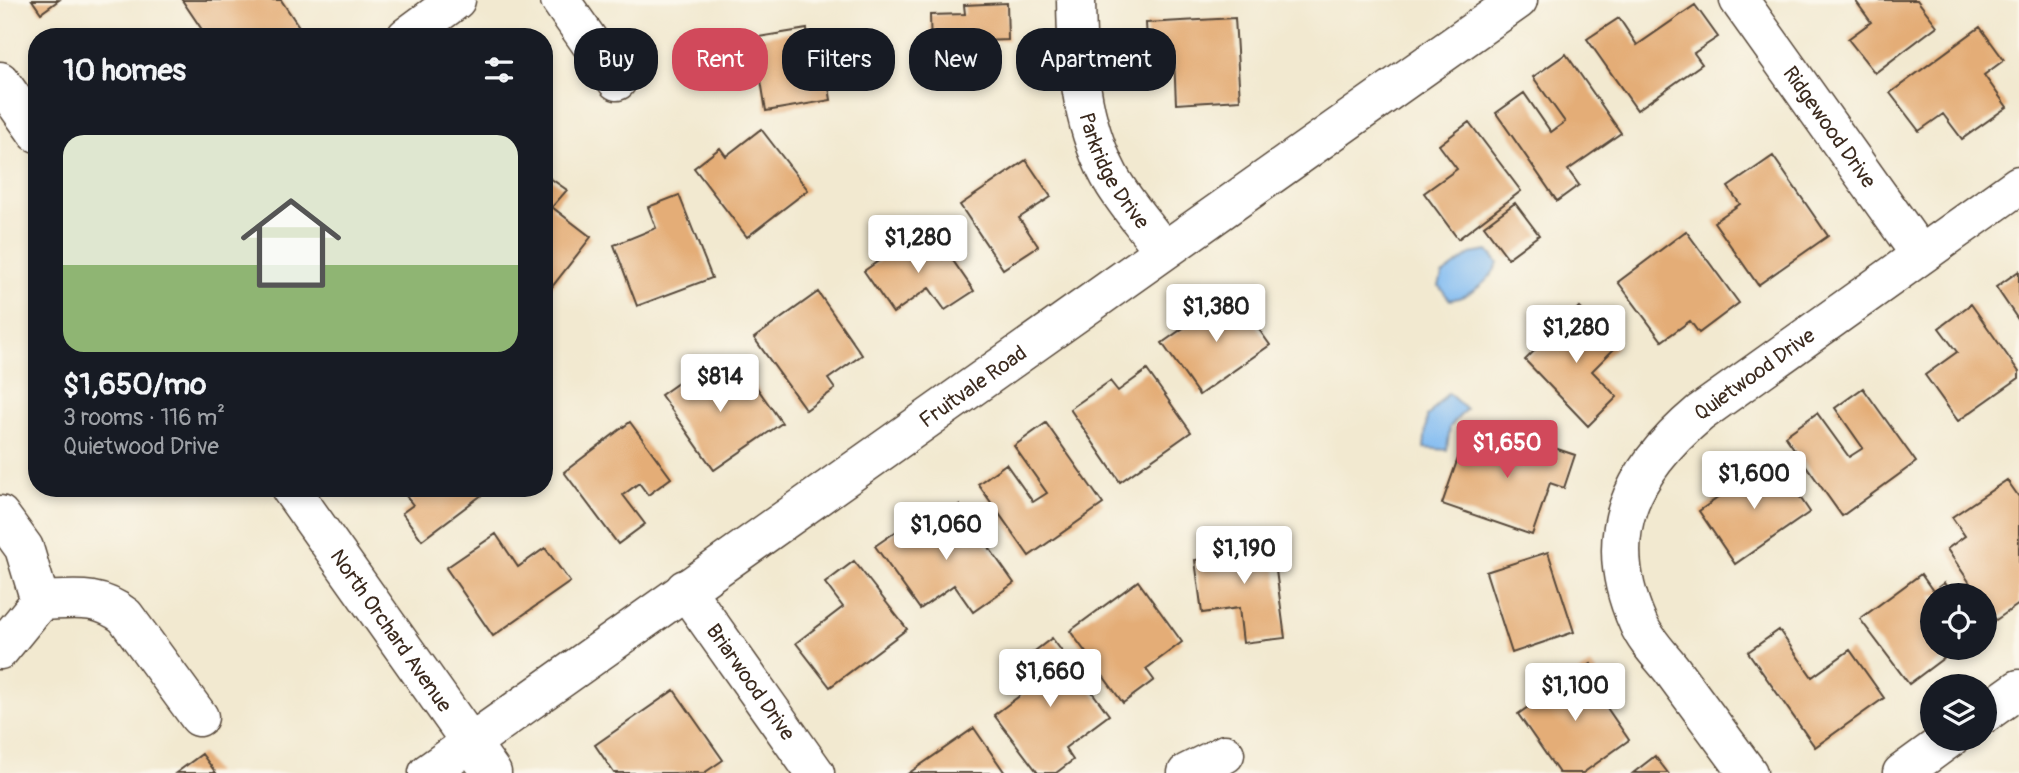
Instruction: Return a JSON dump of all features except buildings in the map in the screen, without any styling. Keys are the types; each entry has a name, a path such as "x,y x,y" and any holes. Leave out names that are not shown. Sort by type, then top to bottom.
{"street":[{"path":"418,28 456,0"},
{"path":"560,0 580,28"},
{"name":"Parkridge Drive","path":"1076,0 1077,68 1088,124 1110,176 1163,250"},
{"name":"Fruitvale Road","path":"428,773 482,758 685,589 1518,0"},
{"name":"Ridgewood Drive","path":"1739,0 1920,254"},
{"path":"0,81 28,120"},
{"name":"Quietwood Drive","path":"1748,773 1639,625 1622,576 1621,528 1637,484 1653,459 1675,433 1700,413 2019,185"},
{"name":"North Orchard Avenue","path":"296,497 482,758"},
{"path":"0,515 24,548 40,601"},
{"name":"Briarwood Drive","path":"685,589 815,773"},
{"path":"0,650 40,601 94,599 114,607 125,616 199,717"},
{"path":"1997,705 2019,689"},
{"path":"1902,773 1932,751"},
{"path":"1187,773 1225,754"}],"water":[{"path":"1488,251 1498,263 1495,270 1472,292 1450,300 1439,286 1442,275 1471,254"},
{"path":"1448,393 1466,409 1450,427 1447,450 1424,448 1427,417"}]}
